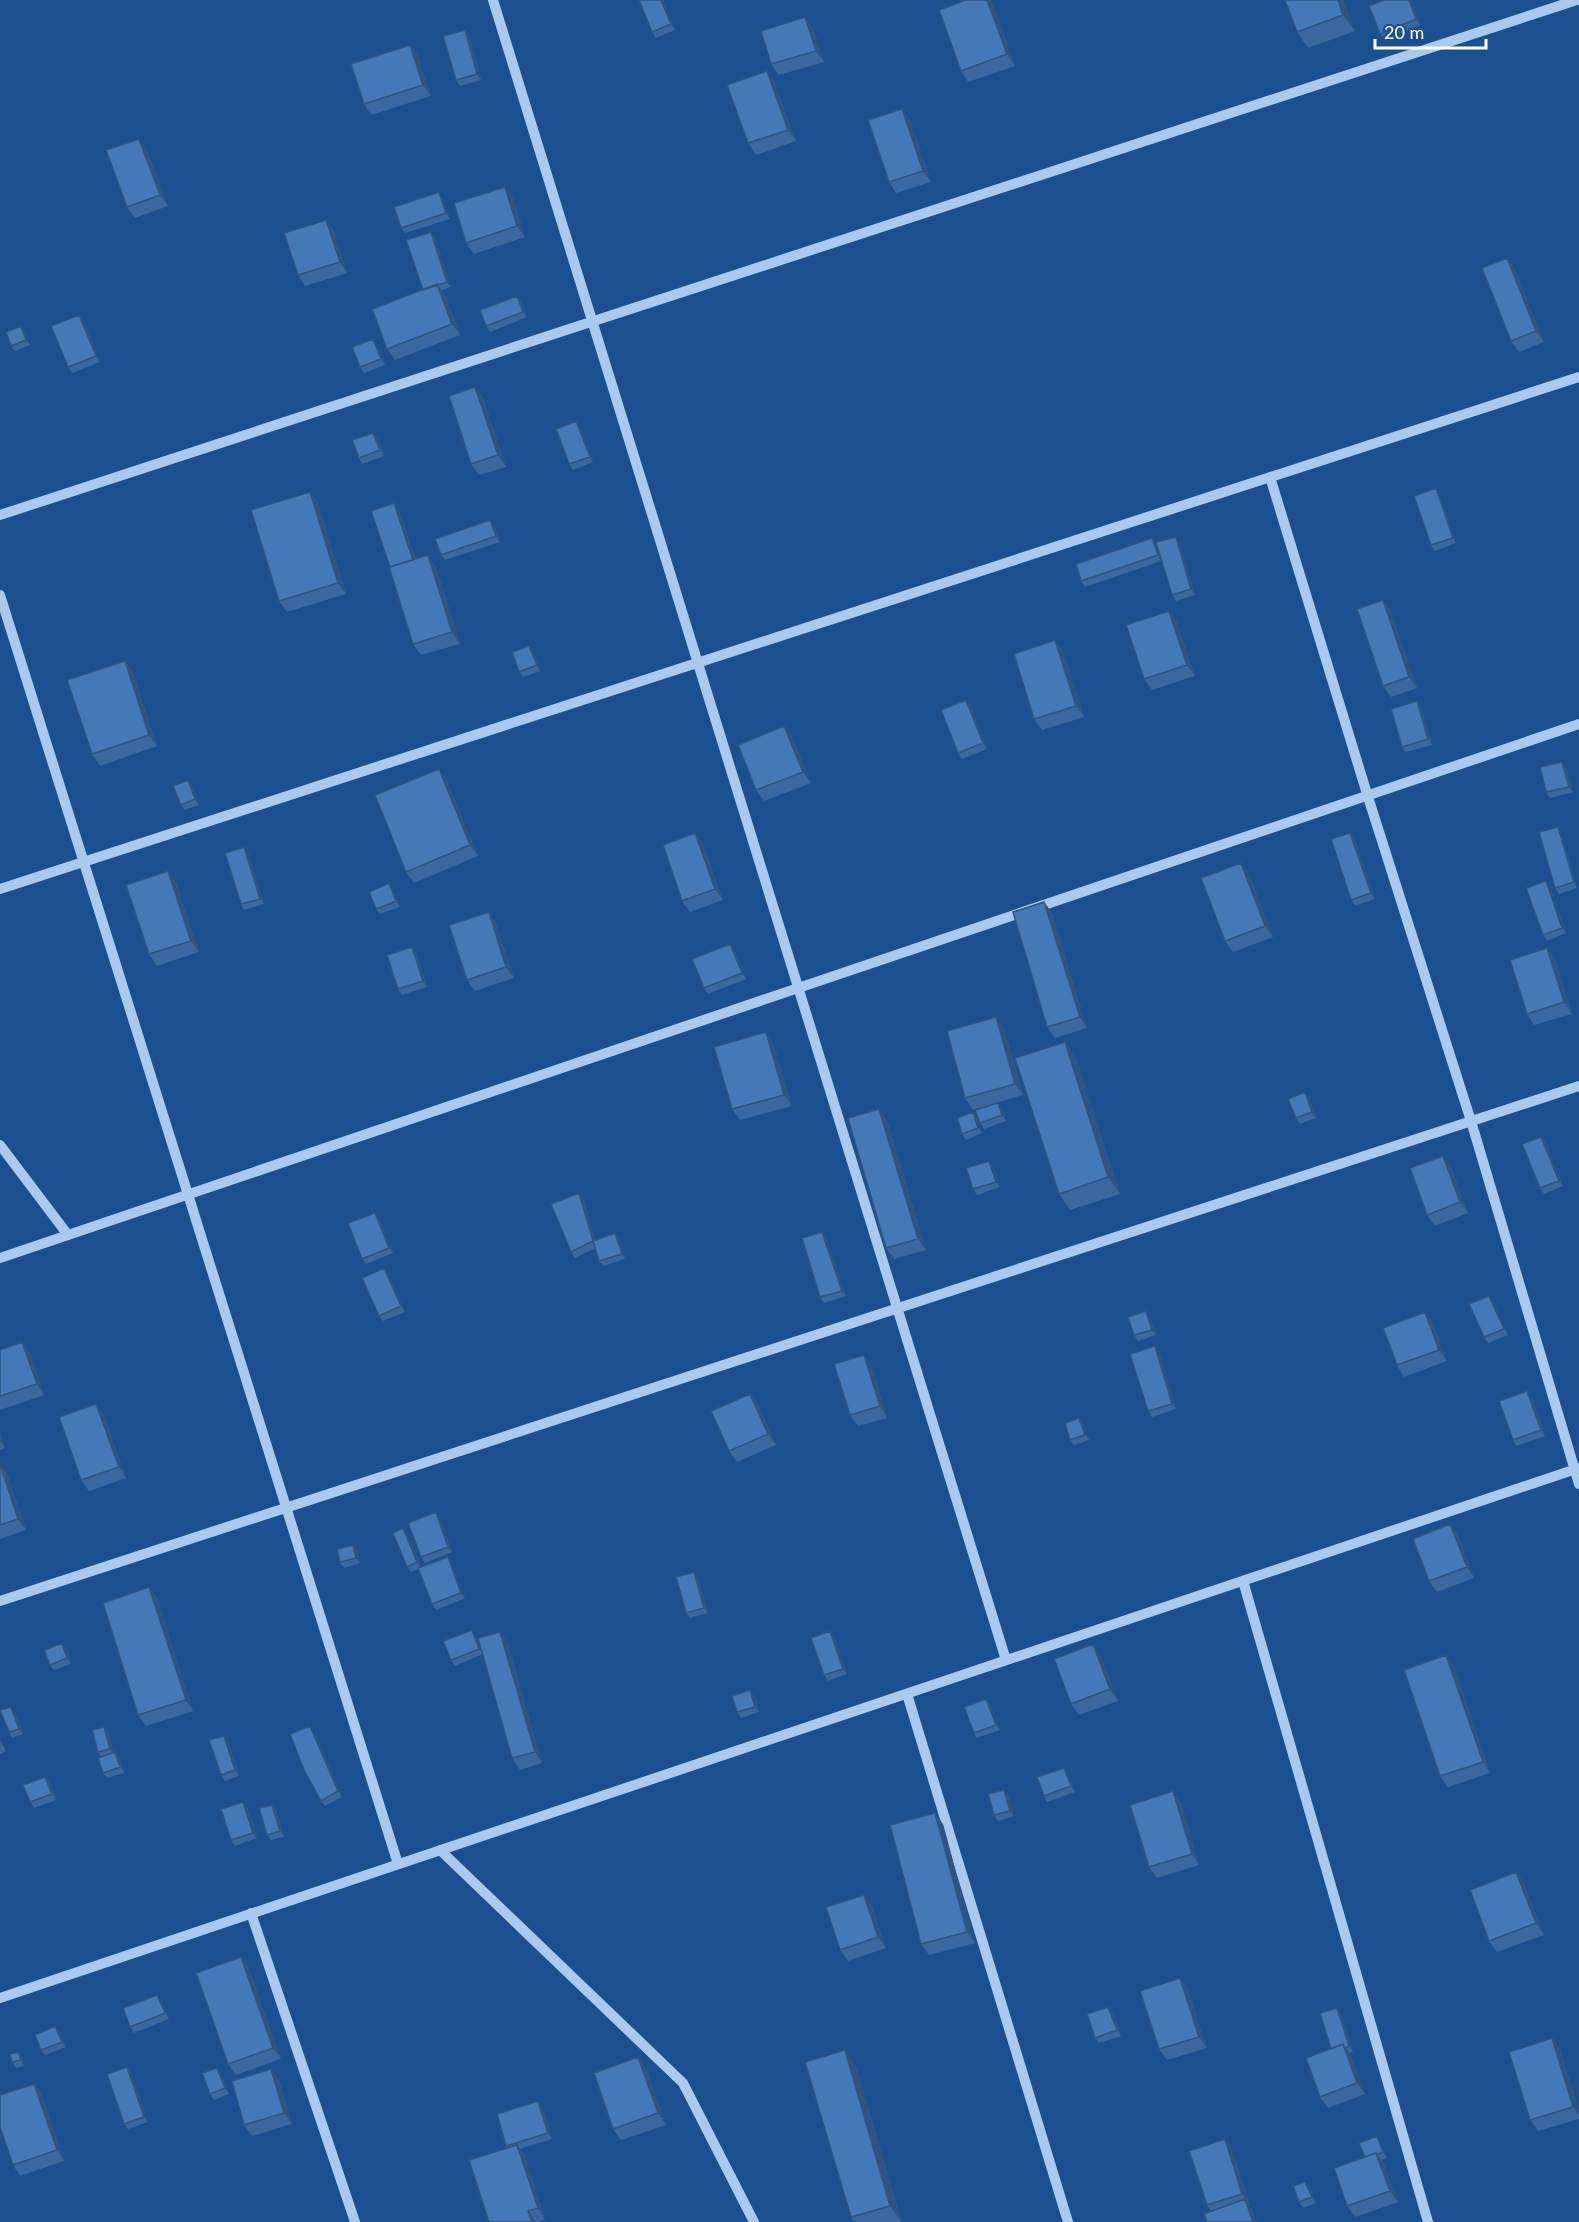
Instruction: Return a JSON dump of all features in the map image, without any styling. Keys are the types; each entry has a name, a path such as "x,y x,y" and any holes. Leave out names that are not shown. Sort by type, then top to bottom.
{"street":[{"path":"493,0 1006,1660"},
{"path":"0,515 1577,0"},
{"path":"0,889 1579,377"},
{"path":"1270,477 1471,1121 1577,1469 1579,1484"},
{"path":"0,595 398,1864"},
{"path":"0,1258 1579,724"},
{"path":"0,1601 1579,1086"},
{"path":"0,1145 68,1235"},
{"path":"0,1998 1577,1469"},
{"path":"1243,1581 1428,2222"},
{"path":"907,1694 1068,2222"},
{"path":"440,1850 683,2083 754,2222"},
{"path":"251,1914 355,2222"}],"building":[{"path":"639,0 661,0 671,24 652,32"},
{"path":"966,0 987,0 1007,54 961,71 939,10"},
{"path":"1285,0 1338,0 1343,15 1297,32"},
{"path":"1384,0 1409,0 1416,19 1380,34 1369,6"},
{"path":"805,17 816,51 771,64 761,31"},
{"path":"465,30 477,74 456,80 443,36"},
{"path":"410,45 423,85 364,104 351,64"},
{"path":"767,71 788,130 748,143 727,85"},
{"path":"902,109 923,171 889,182 868,120"},
{"path":"139,139 160,195 127,207 106,150"},
{"path":"505,187 517,226 466,243 454,203"},
{"path":"439,192 446,213 401,228 394,207"},
{"path":"326,220 340,262 298,275 284,233"},
{"path":"431,232 447,282 423,290 406,240"},
{"path":"1507,258 1536,331 1511,341 1482,268"},
{"path":"437,284 452,324 387,349 372,309"},
{"path":"517,296 523,312 486,326 480,310"},
{"path":"79,315 96,356 68,367 51,326"},
{"path":"21,326 26,340 11,346 6,332"},
{"path":"373,339 381,359 360,367 352,347"},
{"path":"475,387 498,455 471,464 449,396"},
{"path":"576,421 590,457 569,464 556,429"},
{"path":"373,433 380,450 359,458 352,440"},
{"path":"1436,488 1453,538 1431,545 1414,496"},
{"path":"310,492 338,583 279,601 251,510"},
{"path":"394,503 413,560 390,567 371,511"},
{"path":"490,520 496,536 441,555 435,539"},
{"path":"1176,537 1191,589 1172,595 1156,542"},
{"path":"1152,538 1158,555 1081,581 1076,564"},
{"path":"428,555 452,632 413,644 389,567"},
{"path":"1383,600 1409,677 1383,686 1357,609"},
{"path":"1169,611 1187,665 1144,679 1126,625"},
{"path":"1055,640 1076,706 1034,719 1014,654"},
{"path":"529,646 537,665 519,672 512,652"},
{"path":"125,661 149,735 92,754 67,680"},
{"path":"966,700 983,743 958,753 941,710"},
{"path":"1417,701 1428,739 1402,747 1391,709"},
{"path":"784,726 803,772 756,790 738,745"},
{"path":"1562,762 1569,787 1546,792 1540,767"},
{"path":"439,769 470,845 406,872 375,795"},
{"path":"188,780 195,799 181,805 173,786"},
{"path":"1558,827 1574,882 1555,888 1539,832"},
{"path":"695,833 715,889 682,901 663,845"},
{"path":"1350,833 1371,893 1351,900 1331,839"},
{"path":"244,847 260,899 241,904 225,853"},
{"path":"1241,863 1265,926 1225,941 1201,878"},
{"path":"168,871 191,941 149,954 126,885"},
{"path":"1546,881 1562,928 1543,935 1526,888"},
{"path":"389,883 396,901 376,909 369,892"},
{"path":"1044,902 1080,1017 1047,1027 1013,912"},
{"path":"489,912 506,967 467,980 449,925"},
{"path":"730,944 742,973 704,988 692,959"},
{"path":"412,947 423,981 398,989 387,955"},
{"path":"1547,948 1564,1002 1527,1014 1510,960"},
{"path":"996,1017 1015,1084 965,1098 947,1031"},
{"path":"766,1032 784,1095 732,1109 714,1047"},
{"path":"1065,1042 1108,1177 1059,1194 1015,1058"},
{"path":"1305,1092 1312,1112 1296,1118 1288,1099"},
{"path":"998,1103 1002,1115 980,1123 975,1110"},
{"path":"879,1109 918,1239 886,1248 848,1118"},
{"path":"973,1112 978,1128 962,1134 957,1118"},
{"path":"1541,1137 1559,1181 1540,1188 1522,1144"},
{"path":"1443,1156 1460,1202 1427,1215 1410,1168"},
{"path":"989,1161 996,1182 973,1189 966,1168"},
{"path":"579,1193 593,1241 571,1252 551,1204"},
{"path":"375,1213 389,1248 362,1259 348,1223"},
{"path":"822,1232 842,1291 820,1297 802,1238"},
{"path":"615,1233 622,1254 599,1261 593,1241"},
{"path":"384,1268 401,1306 379,1316 362,1278"},
{"path":"1489,1296 1504,1329 1484,1337 1469,1304"},
{"path":"1146,1311 1152,1330 1134,1335 1128,1317"},
{"path":"1425,1312 1439,1350 1397,1365 1383,1328"},
{"path":"22,1342 37,1384 0,1396 0,1350"},
{"path":"1155,1346 1172,1404 1148,1411 1130,1354"},
{"path":"864,1355 880,1406 850,1415 834,1364"},
{"path":"1527,1391 1541,1430 1513,1440 1499,1401"},
{"path":"750,1394 768,1434 729,1451 711,1411"},
{"path":"96,1404 119,1467 81,1480 59,1417"},
{"path":"1079,1418 1085,1435 1070,1440 1065,1423"},
{"path":"0,1464 18,1519 0,1525"},
{"path":"436,1512 448,1547 421,1557 408,1523"},
{"path":"1450,1524 1467,1567 1429,1581 1413,1539"},
{"path":"403,1528 417,1562 407,1567 393,1533"},
{"path":"353,1545 356,1558 340,1562 337,1549"},
{"path":"448,1557 461,1593 432,1604 418,1568"},
{"path":"694,1572 704,1608 686,1613 676,1577"},
{"path":"149,1587 186,1700 138,1715 103,1603"},
{"path":"472,1630 479,1649 451,1660 443,1641"},
{"path":"830,1631 843,1669 824,1675 811,1638"},
{"path":"500,1632 535,1752 512,1758 478,1638"},
{"path":"62,1643 67,1658 50,1665 44,1650"},
{"path":"1093,1644 1110,1689 1071,1704 1054,1659"},
{"path":"1446,1655 1483,1762 1440,1776 1404,1670"},
{"path":"750,1690 755,1707 737,1712 732,1696"},
{"path":"986,1699 996,1725 974,1733 964,1707"},
{"path":"11,1707 19,1729 9,1732 0,1710"},
{"path":"310,1726 338,1791 321,1801 304,1770 290,1734"},
{"path":"104,1727 110,1749 98,1752 92,1730"},
{"path":"224,1736 235,1770 221,1775 209,1740"},
{"path":"115,1752 120,1767 103,1773 98,1758"},
{"path":"1064,1768 1071,1786 1044,1796 1037,1777"},
{"path":"45,1777 52,1794 30,1802 23,1785"},
{"path":"1004,1790 1010,1811 994,1815 988,1794"},
{"path":"1173,1791 1192,1854 1149,1867 1130,1805"},
{"path":"243,1802 253,1833 231,1840 221,1809"},
{"path":"272,1805 280,1831 267,1835 259,1808"},
{"path":"935,1813 967,1932 921,1944 890,1825"},
{"path":"1516,1872 1536,1923 1489,1941 1470,1890"},
{"path":"864,1895 878,1937 840,1950 826,1907"},
{"path":"241,1957 273,2048 228,2064 196,1973"},
{"path":"1180,1978 1199,2037 1159,2049 1140,1991"},
{"path":"157,1995 165,2013 130,2027 123,2008"},
{"path":"1108,2007 1117,2030 1095,2038 1087,2014"},
{"path":"1337,2008 1349,2046 1345,2048 1343,2044 1331,2049 1320,2013"},
{"path":"55,2026 62,2042 41,2050 35,2035"},
{"path":"1552,2038 1573,2107 1530,2120 1509,2052"},
{"path":"1343,2044 1357,2083 1320,2097 1306,2058"},
{"path":"845,2050 890,2206 851,2217 805,2062"},
{"path":"18,2052 21,2060 12,2062 10,2054"},
{"path":"638,2057 658,2113 613,2129 594,2073"},
{"path":"127,2067 144,2117 124,2124 107,2074"},
{"path":"217,2068 225,2088 210,2094 202,2073"},
{"path":"271,2069 284,2113 244,2125 232,2081"},
{"path":"34,2084 57,2150 13,2165 0,2127 0,2095"},
{"path":"538,2101 548,2133 506,2146 497,2114"},
{"path":"1377,2136 1383,2152 1365,2157 1359,2143"},
{"path":"1225,2139 1242,2194 1207,2205 1189,2151"},
{"path":"517,2145 538,2208 528,2211 532,2222 489,2222 469,2160"},
{"path":"1376,2153 1390,2191 1347,2206 1334,2168"},
{"path":"1305,2182 1312,2197 1299,2202 1293,2186"},
{"path":"1245,2199 1253,2222 1207,2222 1204,2214"}]}
